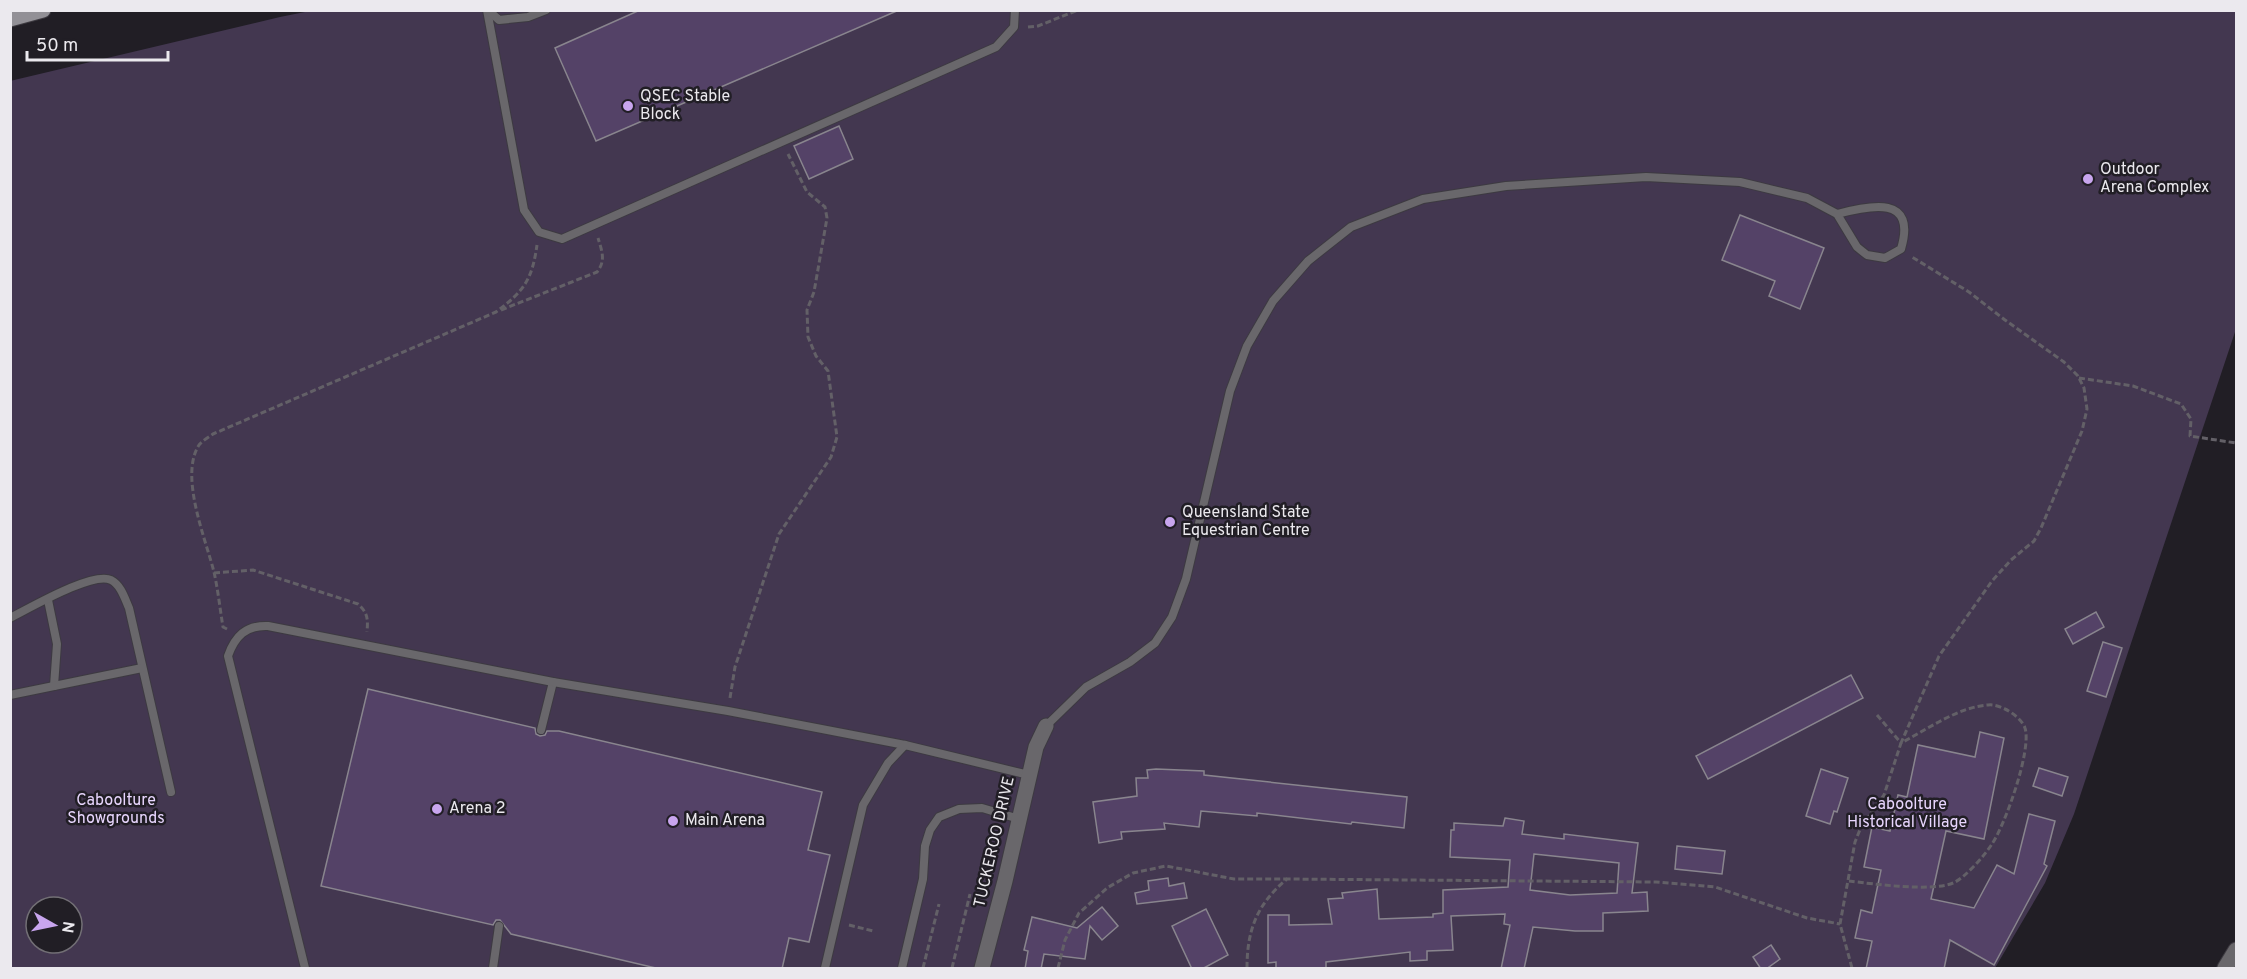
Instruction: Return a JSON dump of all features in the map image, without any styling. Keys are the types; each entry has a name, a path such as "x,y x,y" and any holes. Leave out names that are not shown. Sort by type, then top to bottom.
{"main road":[{"path":"10,19 43,10"}],"street":[{"name":"TUCKEROO DRIVE","path":"982,969 1036,747 1046,726"},
{"path":"2225,969 2236,950"}],"lane":[{"path":"487,10 499,20 528,17 546,10"},
{"path":"487,10 524,210 539,232 562,239 996,47 1014,27 1015,10"},
{"path":"1046,726 1086,687 1130,662 1155,643 1172,617 1186,579 1230,391 1247,346 1273,301 1308,261 1351,227 1423,199 1506,186 1647,177 1740,182 1807,198 1837,214 1857,247 1867,255 1885,258 1901,249 1905,233 1903,220 1895,211 1881,205 1862,207 1837,214"},
{"path":"10,618 84,581 100,578 112,580 121,590 129,608 171,792"},
{"path":"48,600 57,644 54,686"},
{"path":"305,969 228,656 233,642 255,625 364,644 553,682 729,711 905,745 1029,775"},
{"path":"10,695 142,669"},
{"path":"541,730 553,682"},
{"path":"825,969 863,805 888,763 905,745"},
{"path":"902,969 923,879 925,846 930,830 939,817 959,809 982,808 1019,819"},
{"path":"493,969 498,927"}],"path":[{"path":"1014,27 1038,26 1078,10"},
{"path":"729,711 735,667 779,534 831,457 837,437 828,371 816,356 808,337 807,310 813,292 827,218 825,207 807,192 782,142"},
{"path":"238,637 223,627 214,573 197,514 193,461 199,444 213,434 496,312 597,272 603,265 602,252 594,225"},
{"path":"496,312 518,296 528,281 534,266 539,232"},
{"path":"1852,969 1840,924 1855,842 1861,827 1884,795 1901,743 1939,656 1992,581 2034,541 2082,431 2087,409 2084,388 2079,378 2064,362 2012,326 1969,291 1901,249"},
{"path":"2079,378 2133,386 2181,404 2191,420 2190,436 2236,443"},
{"path":"214,573 253,570 358,604 368,618 364,644"},
{"path":"1849,881 1880,885 1937,886 1954,883 1967,872 1993,844 2016,790 2026,749 2025,726 2010,711 1991,704 1971,707 1901,743"},
{"path":"1877,715 1901,743"},
{"path":"1058,969 1065,940 1079,914 1107,888 1133,873 1166,866 1234,879 1656,882 1704,886 1715,887 1807,918 1840,924"},
{"path":"1247,969 1247,945 1255,918 1270,894 1287,879"},
{"path":"952,969 970,894"},
{"path":"923,969 939,904"}],"green space":[{"name":"Queensland State Equestrian Centre","path":"315,10 2236,11 2236,329 2074,814 2045,883 1995,968 11,968 10,81"}],"building":[{"name":"QSEC Stable Block","path":"640,10 899,10 596,141 555,48"},
{"path":"839,126 853,159 809,179 794,146"},
{"path":"1740,215 1824,248 1800,309 1769,296 1775,281 1722,260"},
{"path":"2096,612 2104,627 2073,644 2065,629"},
{"path":"2103,642 2122,648 2106,697 2087,691"},
{"path":"1851,675 1863,698 1708,779 1696,756"},
{"name":"Main Arena","path":"368,689 535,728 536,734 540,736 545,735 547,731 559,731 822,792 808,850 830,855 809,942 789,938 782,969 660,969 511,934 500,920 496,920 493,925 321,886"},
{"path":"1980,732 2004,738 1984,839 1946,831 1931,899 1974,908 1997,865 2014,874 2029,814 2055,821 2044,864 2047,866 1994,965 1950,940 1944,969 1866,969 1872,941 1855,938 1861,910 1872,913 1881,870 1864,867 1872,827 1890,831 1898,795 1907,797 1918,745 1975,757"},
{"path":"2039,768 2068,777 2062,796 2033,786"},
{"path":"1821,769 1848,778 1837,812 1834,811 1830,824 1806,816"},
{"path":"1147,770 1204,771 1204,775 1407,797 1404,828 1257,813 1257,816 1201,811 1199,827 1164,823 1165,829 1121,832 1122,839 1099,843 1093,802 1137,796 1136,778 1148,778"},
{"path":"1505,818 1524,821 1522,834 1564,839 1564,834 1638,843 1632,893 1647,892 1648,911 1603,913 1603,931 1533,927 1524,969 1501,969 1510,925 1504,924 1505,914 1451,916 1453,950 1427,951 1427,960 1410,961 1410,952 1326,962 1326,968 1276,968 1276,962 1268,963 1268,915 1289,915 1289,925 1332,924 1328,899 1343,898 1342,893 1377,889 1379,919 1433,917 1433,914 1443,913 1443,890 1508,887 1510,860 1450,857 1451,830 1454,830 1454,823 1503,826","holes":["1534,854 1619,863 1617,893 1570,895 1530,890"]},
{"path":"1677,846 1725,851 1722,874 1675,869"},
{"path":"1168,878 1169,886 1184,883 1187,898 1137,904 1135,893 1149,890 1148,881"},
{"path":"1102,907 1118,926 1102,940 1090,926 1085,959 1044,954 1041,969 1025,969 1028,951 1024,950 1032,917 1077,928"},
{"path":"1206,909 1228,955 1202,969 1192,969 1172,926"},
{"path":"1771,945 1780,959 1766,969 1761,969 1753,957"}],"place":[{"name":"QSEC Stable Block","path":"628,106"},
{"name":"Outdoor Arena Complex","path":"2088,179"},
{"name":"Queensland State Equestrian Centre","path":"1170,522"},
{"name":"Arena 2","path":"437,809"},
{"name":"Main Arena","path":"673,821"}],"park label":[{"name":"Caboolture Showgrounds","path":"116,810"},
{"name":"Caboolture Historical Village","path":"1907,814"}]}
